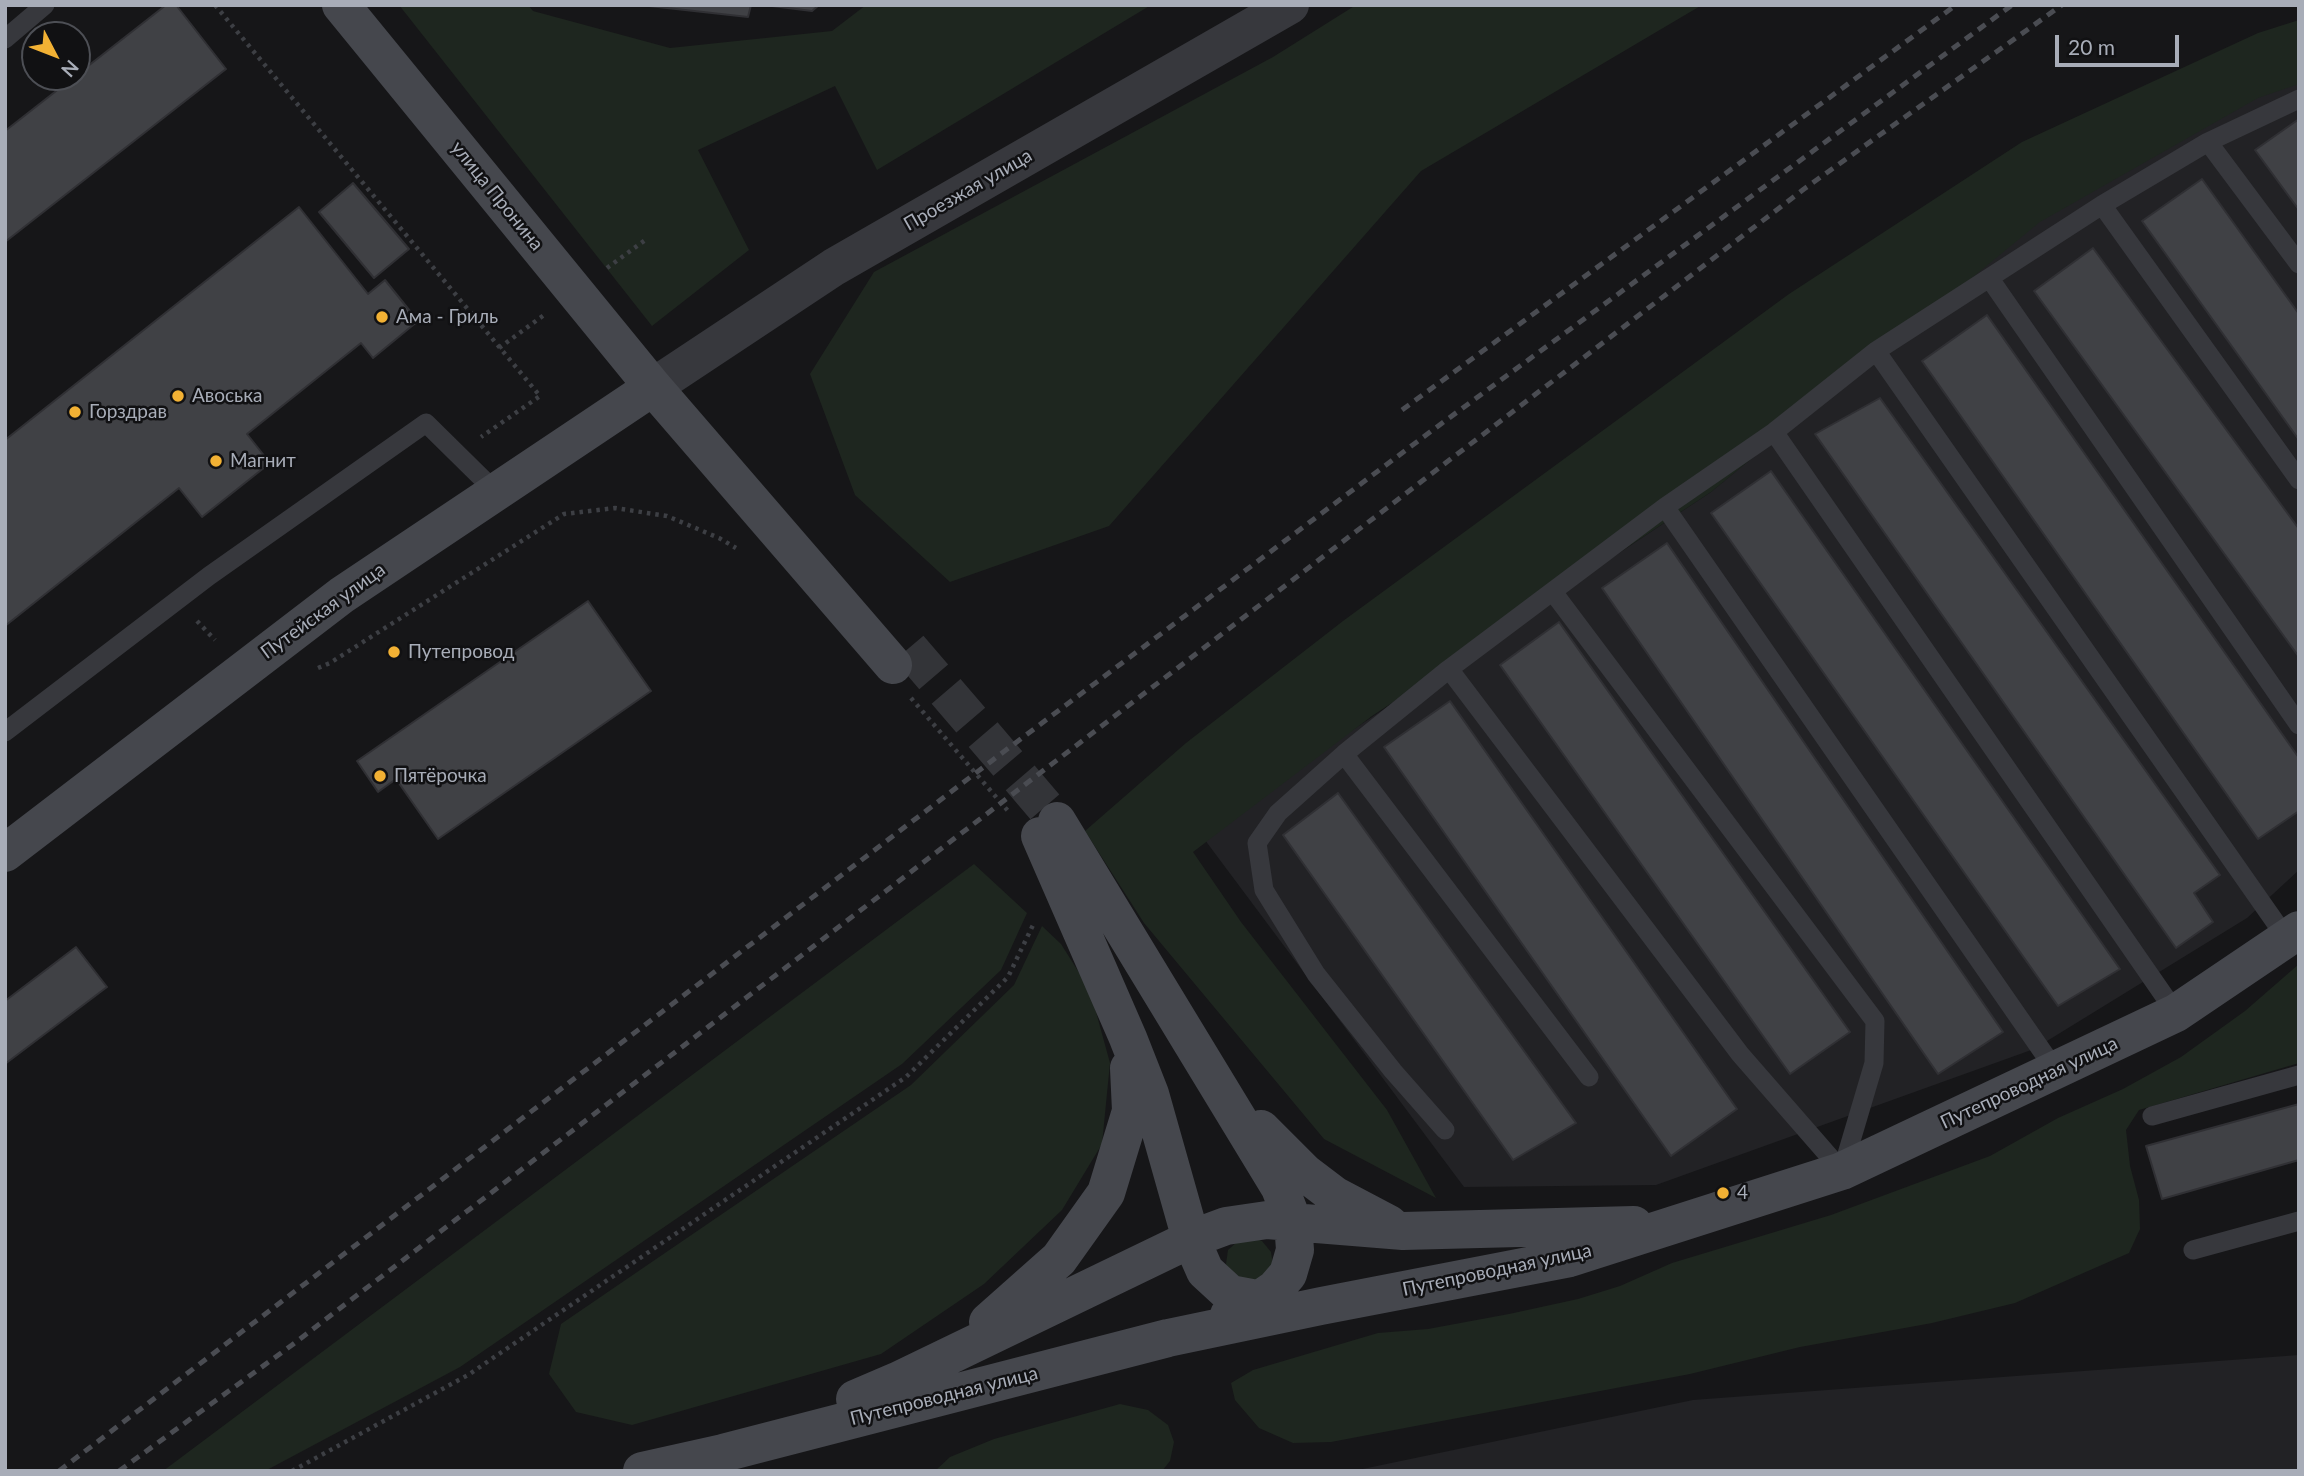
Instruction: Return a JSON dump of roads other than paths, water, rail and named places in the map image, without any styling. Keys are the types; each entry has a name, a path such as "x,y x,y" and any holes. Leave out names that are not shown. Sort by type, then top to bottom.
{"main road":[{"name":"улица Пронина","path":"341,5 653,387 800,522 902,668"},
{"name":"Путейская улица","path":"5,853 342,595 653,387"},
{"path":"1168,1339 1228,1315 1259,1300 1275,1289 1288,1274 1295,1250 1293,1222 1280,1188 1211,1074 1049,828 1150,1094 1191,1239 1205,1271 1230,1294 1259,1300 1321,1306"},
{"name":"Путепроводная улица","path":"642,1471 723,1453 1168,1339 1321,1306 1570,1258 1842,1171 2176,1013 2293,934"},
{"path":"897,1381 998,1315 1059,1259 1106,1193 1131,1111 1128,1038"},
{"path":"1211,1074 1305,1173 1334,1195 1403,1231"},
{"path":"723,1453 897,1381 1191,1239 1226,1226 1267,1220 1403,1231 1675,1224"}],"street":[{"name":"Проезжая улица","path":"653,387 834,267 1290,5"}],"lane":[{"path":"5,39 44,5"},
{"path":"1445,1130 1393,1071 1316,974 1264,890 1257,843 1278,813 1344,754 1449,669 1665,507 1774,432 1877,351 2102,205 2208,142 2299,99"},
{"path":"2208,142 2299,264"},
{"path":"2102,205 2299,480"},
{"path":"1990,279 2299,725"},
{"path":"1877,351 2293,934"},
{"path":"5,732 177,601 426,423 495,491"},
{"path":"1774,432 2176,1013"},
{"path":"1665,507 2056,1071"},
{"path":"1553,592 1875,1020 1874,1063 1842,1171"},
{"path":"1449,669 1740,1054 1842,1171"},
{"path":"1344,754 1589,1077"},
{"path":"2152,1116 2299,1075"},
{"path":"2193,1250 2299,1221"}],"tunnel":[{"path":"909,648 1057,821"}],"railway":[{"path":"1402,410 1956,5"},
{"path":"59,1471 1002,753 1430,432 2012,5"},
{"path":"119,1471 292,1345 1804,189 2062,5"}],"place":[{"name":"Ама - Гриль","path":"382,317"},
{"name":"Авоська","path":"178,396"},
{"name":"Горздрав","path":"75,412"},
{"name":"Магнит","path":"216,461"},
{"name":"Путепровод","path":"394,652"},
{"name":"Пятёрочка","path":"380,776"},
{"name":"4","path":"1723,1193"}]}
